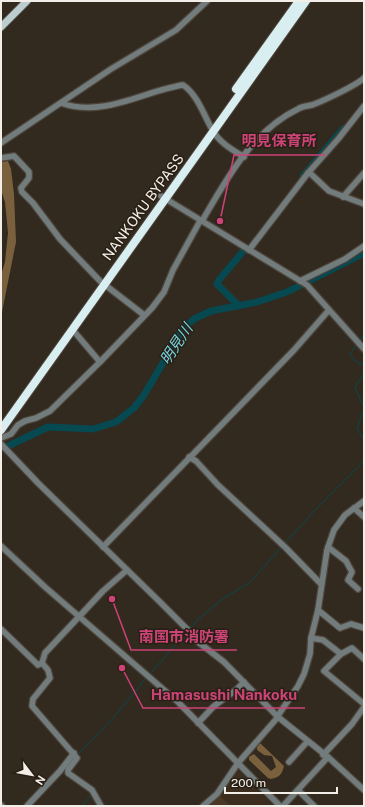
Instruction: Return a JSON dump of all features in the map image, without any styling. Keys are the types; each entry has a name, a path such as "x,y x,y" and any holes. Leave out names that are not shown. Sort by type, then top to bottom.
{"highway":[{"name":"NANKOKU BYPASS","path":"1,421 212,128 299,1"},
{"name":"NANKOKU BYPASS","path":"212,128 306,1"},
{"name":"NANKOKU BYPASS","path":"1,430 72,329 102,282"}],"main road":[{"path":"1,27 27,1"}],"street":[{"path":"1,143 111,69 176,30 208,1"},
{"path":"1,438 11,434 18,425 36,418 50,410 100,362 164,292 173,270 201,221 223,185 244,157 250,146 296,109 317,103 357,84 364,78"},
{"path":"62,103 78,107 97,107 122,102 183,84 191,92 212,128 224,143 244,157"},
{"path":"249,250 308,173 339,138 364,106"},
{"path":"1,158 14,156 29,172 29,178 21,188 22,192 33,203 60,239 102,282 144,315"},
{"path":"308,173 329,191 364,204"},
{"path":"343,197 364,173"},
{"path":"163,197 303,283 360,345"},
{"path":"303,283 345,259 364,246"},
{"path":"103,547 294,350 329,310"},
{"path":"72,329 100,362"},
{"path":"1,444 188,631 193,638 224,662 278,717 326,756 364,790"},
{"path":"189,458 196,461 218,484 284,545 321,584"},
{"path":"203,806 220,790 238,764 278,717 298,686 304,674 310,654 311,638 318,610 328,547 337,524 349,511 364,502"},
{"path":"354,508 364,517"},
{"path":"1,546 148,676 198,723 280,806"},
{"path":"328,547 346,561 352,572 348,580 358,589"},
{"path":"42,663 45,653 103,591 127,570"},
{"path":"318,610 340,628 351,624 364,628"},
{"path":"1,629 38,665 42,663"},
{"path":"311,638 323,640 341,654"},
{"path":"364,659 352,648 341,654 324,671 364,704"},
{"path":"42,663 48,670 50,678 32,699 32,706 77,758 68,770 68,773 92,790 101,806"},
{"path":"198,723 214,706 236,690 244,682"},
{"path":"283,806 326,756 364,707"},
{"path":"289,762 307,742"},
{"path":"27,806 60,771 74,753"},
{"path":"298,790 314,806"}],"shaded area":[{"path":"8,161 11,169 14,194 16,242 1,317 1,275 5,262 8,233 5,202 1,190 1,162"},
{"path":"260,743 284,766 280,775 271,779 268,778 249,760 249,757 254,754 271,771 276,767 272,756 264,755 257,750 257,745"},
{"path":"237,769 273,806 206,806"},
{"path":"220,796 230,806 209,806"}],"waterway":[{"path":"303,176 343,129"},
{"path":"239,306 217,284 245,249"},
{"name":"明見川","path":"6,447 48,427 93,429 116,422 134,408 144,395 183,329 194,319 211,311 257,302 287,292 364,253"},
{"path":"361,340 364,333"},
{"path":"357,344 350,354 353,359 364,366"},
{"path":"364,373 355,387 364,408 357,428 364,440"},
{"path":"285,543 315,510 364,461"},
{"path":"190,629 197,620 224,598 249,583 282,547"},
{"path":"150,674 186,633"},
{"path":"78,754 115,716 146,678"},
{"path":"70,777 80,785"},
{"path":"82,806 91,795"}],"place":[{"name":"明見保育所","path":"220,221"},
{"name":"南国市消防署","path":"112,599"},
{"name":"Hamasushi Nankoku","path":"122,668"}]}
